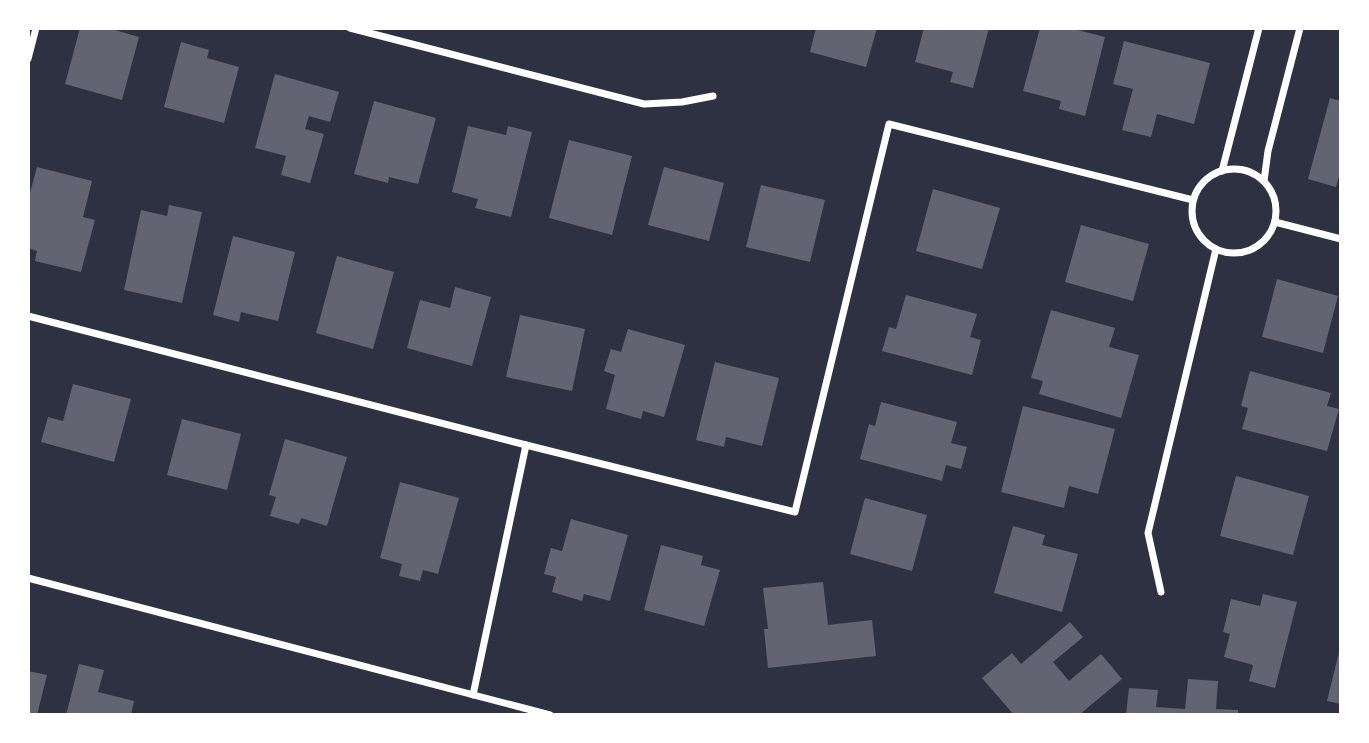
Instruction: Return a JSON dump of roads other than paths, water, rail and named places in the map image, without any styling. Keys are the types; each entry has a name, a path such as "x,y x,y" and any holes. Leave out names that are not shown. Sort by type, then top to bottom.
{"street":[{"path":"28,59 36,28"},
{"path":"350,28 644,104 682,102 713,96"},
{"path":"1222,171 1259,28"},
{"path":"1264,181 1268,151 1300,28"},
{"path":"28,316 795,512 889,124 1193,200"},
{"path":"1238,169 1252,173 1264,181 1273,194 1275,222 1269,235 1258,246 1244,252 1230,253 1216,249 1204,240 1196,229 1192,214 1193,200 1200,186 1210,176 1238,169"},
{"path":"1275,222 1341,239"},
{"path":"1161,592 1148,533 1216,249"},
{"path":"473,695 526,445"},
{"path":"28,578 550,715"}]}
